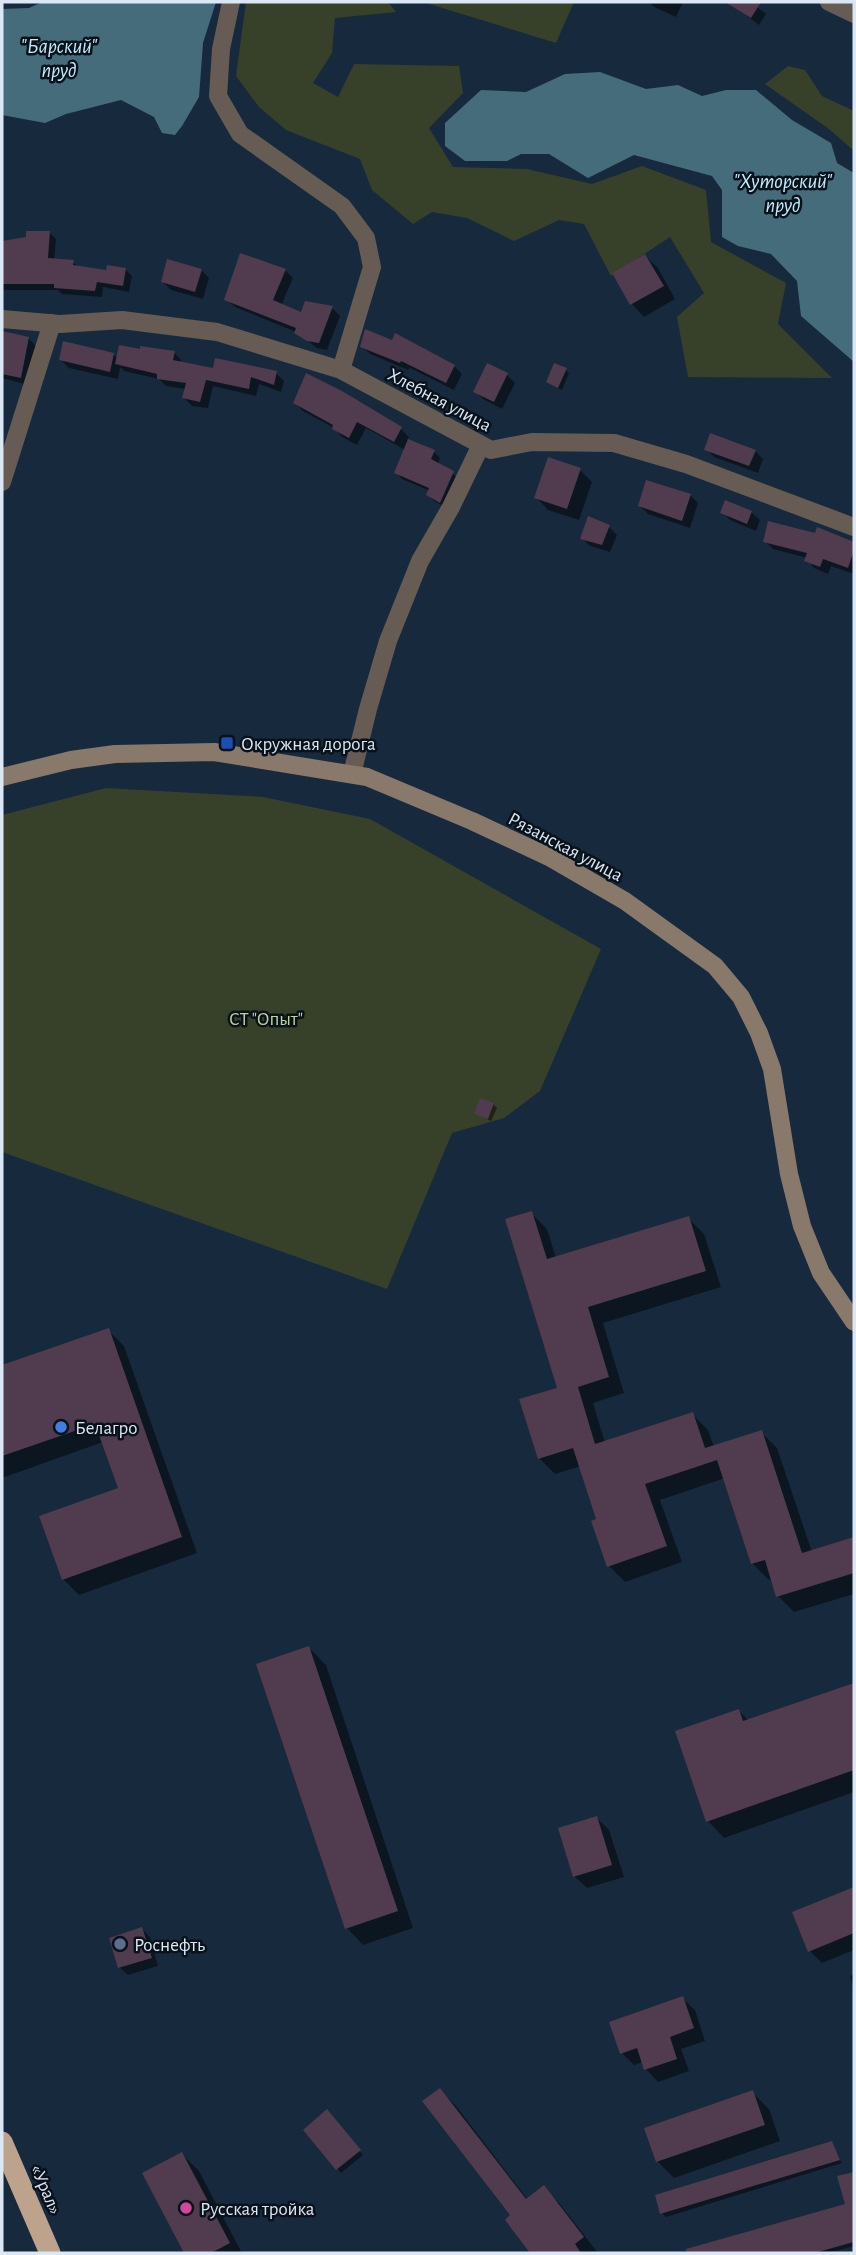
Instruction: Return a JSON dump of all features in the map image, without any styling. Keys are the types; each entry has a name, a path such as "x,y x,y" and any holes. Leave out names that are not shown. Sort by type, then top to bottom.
{"highway":[{"name":"«Урал»","path":"2,2142 50,2253"}],"street":[{"path":"231,2 221,49 218,96 240,134 342,206 366,239 372,267 341,370"},
{"path":"829,2 854,14"},
{"name":"Хлебная улица","path":"2,319 52,323 121,320 218,332 341,370 491,450 532,442 614,443 687,464 854,527"},
{"path":"2,482 52,323"},
{"path":"352,774 392,630 419,561 451,507 481,445"},
{"name":"Рязанская улица","path":"2,778 71,760 159,752 214,752 352,774 397,789 549,857 625,901 715,966 741,997 759,1033 772,1069 789,1174 802,1226 821,1273 854,1322"}],"green space":[{"path":"246,2 388,2 396,12 335,18 332,53 313,83 338,97 354,64 459,66 463,93 429,128 453,167 527,169 592,184 642,166 706,190 711,242 786,283 778,324 832,378 688,377 677,317 704,293 670,237 611,276 584,224 559,220 514,241 467,218 432,212 413,224 372,190 360,159 286,130 259,107 236,76"},
{"path":"423,2 574,2 556,43"},
{"path":"788,66 805,70 822,96 854,111 854,151 829,129 765,84"},
{"name":"СТ \"Опыт\"","path":"106,788 263,797 370,819 601,949 540,1091 504,1118 452,1133 387,1289 2,1152 2,815"}],"water":[{"name":"\"Барский\" пруд","path":"42,2 216,2 203,43 199,97 175,135 162,133 154,117 121,100 66,114 45,123 2,115 2,9 29,8"},
{"name":"\"Хуторский\" пруд","path":"600,72 646,89 678,85 702,96 726,90 756,90 792,120 831,143 837,163 854,173 854,362 801,316 797,281 771,254 738,246 722,237 722,190 712,176 634,155 588,178 549,154 521,154 507,161 465,161 445,146 445,123 481,90 526,92 565,74"}],"building":[{"path":"725,2 761,2 751,18"},
{"path":"26,231 50,231 48,258 74,260 73,265 106,270 107,265 126,268 123,286 97,282 95,291 54,288 54,284 2,284 2,241 26,237"},
{"path":"240,253 286,269 273,300 301,312 305,301 333,306 319,343 307,341 294,333 296,328 224,300"},
{"path":"645,254 664,286 630,305 612,273"},
{"path":"167,259 202,269 195,292 161,282"},
{"path":"365,329 392,340 395,333 455,365 446,383 401,361 400,363 360,347"},
{"path":"2,331 29,337 21,378 2,374"},
{"path":"63,341 114,353 110,372 59,360"},
{"path":"119,345 175,351 173,360 213,368 215,358 277,371 274,385 251,377 249,389 206,380 200,402 182,398 186,383 157,379 157,374 115,364"},
{"path":"487,363 508,373 494,402 473,392"},
{"path":"554,363 567,368 558,388 546,382"},
{"path":"306,373 402,427 394,442 357,422 349,438 332,429 333,425 293,403"},
{"path":"710,433 756,450 749,466 704,450"},
{"path":"408,439 435,450 431,459 454,471 440,503 426,495 429,488 394,473"},
{"path":"548,457 581,468 567,509 534,498"},
{"path":"646,480 691,494 682,521 638,506"},
{"path":"725,500 752,511 747,524 720,513"},
{"path":"588,516 610,525 602,545 580,539"},
{"path":"768,521 815,533 817,527 854,542 848,568 823,559 820,567 804,561 807,553 763,542"},
{"path":"480,1098 494,1103 488,1119 474,1114"},
{"path":"532,1211 547,1259 689,1216 706,1271 588,1307 609,1377 578,1387 595,1444 693,1412 705,1448 762,1430 802,1553 854,1537 854,1573 776,1597 765,1560 751,1564 717,1460 645,1484 667,1546 607,1567 591,1521 596,1519 573,1448 538,1459 519,1399 557,1388 505,1219"},
{"path":"109,1328 182,1537 62,1580 39,1516 118,1488 95,1424 2,1456 2,1365"},
{"path":"309,1646 398,1911 345,1929 256,1664"},
{"path":"854,1683 854,1770 706,1822 675,1731 739,1709 743,1721"},
{"path":"597,1816 612,1865 573,1877 558,1828"},
{"path":"854,1887 854,1933 808,1952 792,1912"},
{"path":"142,1927 152,1958 118,1968 109,1938"},
{"path":"683,1996 694,2028 670,2037 677,2059 644,2070 637,2048 620,2054 609,2022"},
{"path":"440,2088 526,2199 544,2185 584,2237 575,2244 581,2253 530,2253 505,2220 510,2215 422,2101"},
{"path":"753,2090 765,2125 656,2162 644,2128"},
{"path":"327,2109 361,2150 336,2170 303,2130"},
{"path":"832,2141 840,2160 660,2214 655,2195"},
{"name":"Русская тройка","path":"182,2152 230,2243 211,2253 184,2253 142,2173"},
{"path":"854,2172 854,2242 814,2253 686,2253 686,2249 845,2204 837,2176"}],"place":[{"name":"Окружная дорога","path":"227,743"},
{"name":"Белагро","path":"61,1427"},
{"name":"Роснефть","path":"120,1944"},
{"name":"Русская тройка","path":"186,2208"}]}
